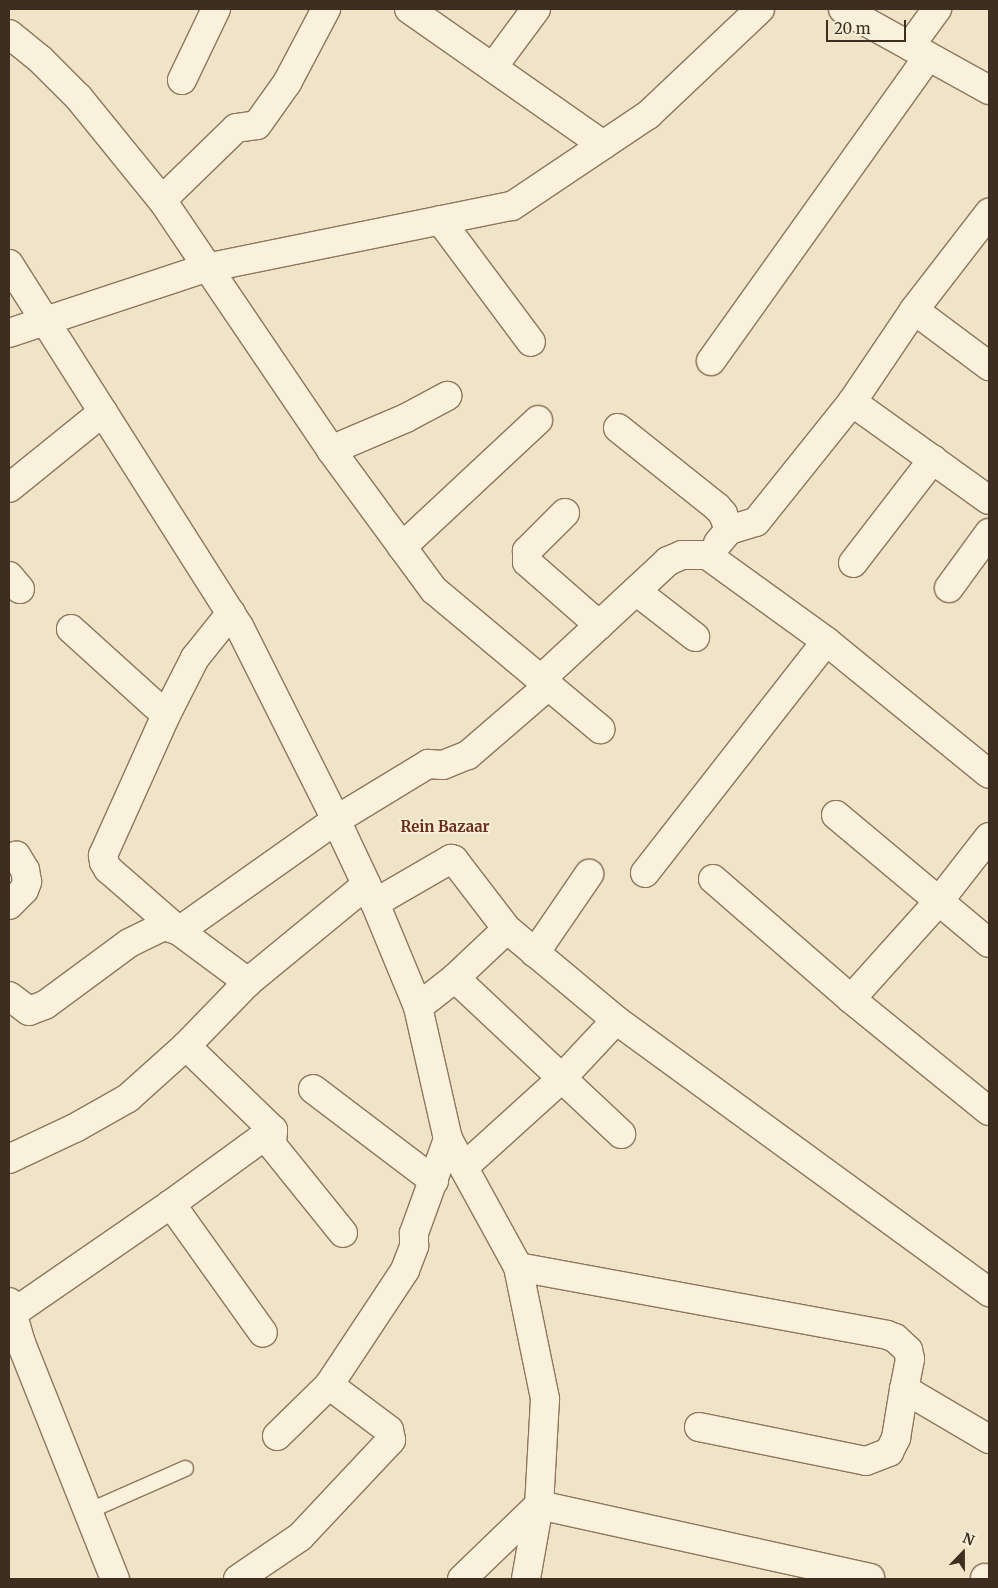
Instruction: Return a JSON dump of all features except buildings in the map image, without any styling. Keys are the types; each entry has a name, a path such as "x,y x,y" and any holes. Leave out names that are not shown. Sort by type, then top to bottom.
{"street":[{"path":"182,80 216,9"},
{"path":"162,200 236,128 258,124 288,83 326,9"},
{"path":"409,9 603,145"},
{"path":"493,68 536,9"},
{"path":"9,333 206,268 512,206 648,115 760,9"},
{"path":"843,9 988,86"},
{"path":"711,361 919,51 937,9"},
{"path":"9,34 40,59 79,98 162,200 206,268 331,450 434,590 600,729"},
{"path":"707,554 729,530 756,522 852,402 914,310 989,213"},
{"path":"440,220 531,342"},
{"path":"9,264 231,613 336,820 371,894 418,1007 448,1139 518,1266 545,1399 540,1505 526,1579"},
{"path":"914,310 989,366"},
{"path":"331,450 406,418 447,396"},
{"path":"852,402 989,500"},
{"path":"9,488 102,412"},
{"path":"402,547 538,420"},
{"path":"618,428 718,507 729,530"},
{"path":"853,562 933,459"},
{"path":"565,513 527,551 527,562 599,625"},
{"path":"948,588 989,533"},
{"path":"179,931 336,820 428,764 443,765 468,755 544,683 599,625 668,561 682,555 707,554 826,640 989,774"},
{"path":"636,591 695,637"},
{"path":"231,613 195,658 166,715 103,855 104,862 108,868 179,931 248,982"},
{"path":"71,629 166,715"},
{"path":"644,873 826,640"},
{"path":"836,814 989,943"},
{"path":"851,999 939,901 989,837"},
{"path":"9,905 24,890 26,882 25,870 12,850"},
{"path":"9,1160 75,1128 128,1098 186,1046 248,982 371,894 451,859 454,860 507,929 616,1020 989,1292"},
{"path":"535,952 589,874"},
{"path":"713,879 851,999 989,1111"},
{"path":"9,996 29,1011 45,1005 130,943 164,926 179,931"},
{"path":"418,1007 455,978 507,929"},
{"path":"455,978 621,1134"},
{"path":"464,1168 562,1078 616,1020"},
{"path":"186,1046 273,1130 272,1145 343,1233"},
{"path":"313,1089 434,1181"},
{"path":"115,1579 15,1346 11,1308 171,1204 273,1130"},
{"path":"277,1436 329,1385 405,1270 414,1246 414,1233 448,1139"},
{"path":"171,1204 263,1333"},
{"path":"518,1266 887,1335 896,1338 908,1350 910,1359 896,1438 888,1452 866,1461 700,1427"},
{"path":"238,1579 300,1537 392,1440 388,1430 329,1385"},
{"path":"904,1389 989,1439"},
{"path":"540,1505 870,1578"},
{"path":"462,1579 540,1505"}],"lane":[{"path":"87,1511 185,1468"}],"district":[{"name":"Rein Bazaar","path":"445,827"}]}
